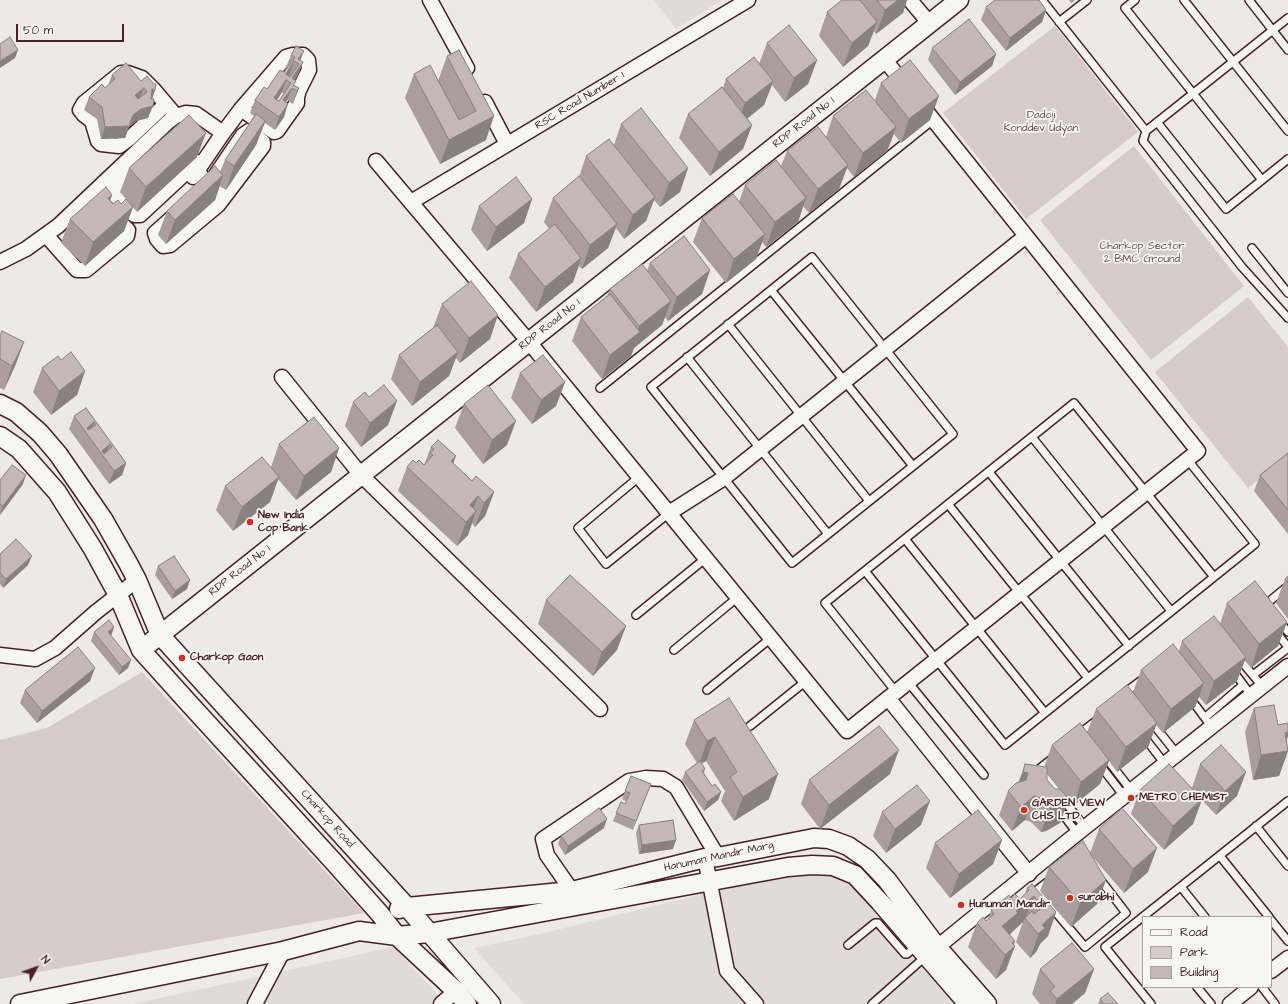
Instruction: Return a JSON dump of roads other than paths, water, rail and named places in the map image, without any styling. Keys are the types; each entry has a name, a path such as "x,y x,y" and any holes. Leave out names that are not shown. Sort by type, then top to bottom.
{"street":[{"path":"430,0 507,144"},
{"name":"RSC Road Number 1","path":"411,202 748,0"},
{"path":"910,0 930,24"},
{"name":"RDP Road No 1","path":"141,650 960,0"},
{"path":"223,198 195,174 241,108 286,57 303,55 308,60 309,70 299,90 297,97 298,103 277,131 274,132 241,108"},
{"path":"376,161 529,342 847,731 1198,451 884,59"},
{"path":"166,104 130,138 119,146 101,144 98,141 92,121 80,110 84,103 121,73 128,73 142,78 166,104 176,116"},
{"path":"107,188 168,122 176,116 186,112 196,114 223,133"},
{"path":"182,209 155,234 163,246 170,245 218,205 263,146 263,142 249,131 243,135 209,185 193,199"},
{"path":"107,188 134,215 140,215 199,160 201,155 196,150"},
{"path":"0,262 26,249 58,226 91,195 107,188 147,161"},
{"path":"46,235 77,270 86,270 127,236 128,230 91,195"},
{"path":"669,513 724,478 1026,236"},
{"path":"282,377 360,475 600,709"},
{"path":"0,404 16,412 40,433 58,454 103,519 137,580 160,636"},
{"path":"0,436 18,449 57,492 93,549 118,595 141,650 184,700 328,855 380,914 397,936 461,998 442,1004"},
{"path":"0,656 36,659 55,648 96,612 137,580"},
{"name":"Charkop Road","path":"160,636 407,907 491,1004"},
{"path":"927,949 1028,874 1076,836 1177,754 1211,722 1252,689 1288,666"},
{"path":"892,695 1028,874"},
{"path":"572,891 547,855 543,839 629,781 646,778 663,779 676,787 712,858 710,881 727,971 756,1004"},
{"name":"Hanuman Mandir Marg","path":"380,914 407,907 572,891 712,858 814,838 829,838 848,846 867,859 887,880 927,949 987,1004"},
{"path":"20,1004 283,950 359,931 397,936 429,933 788,867 812,865 833,866 855,876 927,949 968,1004"},
{"path":"359,931 380,914"},
{"path":"255,1004 283,950"},
{"path":"1272,970 1288,958"},
{"path":"1230,1004 1251,988"}],"lane":[{"path":"1042,0 1146,131"},
{"path":"1059,22 1087,0"},
{"path":"1135,0 1125,8 1262,180"},
{"path":"1184,0 1288,131"},
{"path":"1249,0 1288,50"},
{"path":"1288,18 1146,131 1143,141 1242,267 1288,318"},
{"path":"600,388 933,120"},
{"path":"1157,122 1226,209 1288,160"},
{"path":"1252,248 1288,293"},
{"path":"812,257 953,434 792,563 651,387 771,290 812,257"},
{"path":"771,290 913,466"},
{"path":"728,324 869,501"},
{"path":"687,357 828,534"},
{"path":"892,695 825,603 1074,404 1214,578"},
{"path":"1032,437 1171,611"},
{"path":"865,571 1005,745 1255,544 1188,460"},
{"path":"989,472 1129,646"},
{"path":"639,477 578,528 606,564 669,513"},
{"path":"948,504 1088,678"},
{"path":"906,539 1045,713"},
{"path":"636,615 706,558"},
{"path":"1288,586 1266,604 1288,632"},
{"path":"674,650 738,597"},
{"path":"1253,675 1288,648 1274,629"},
{"path":"707,690 771,638"},
{"path":"1234,651 1253,675 1252,689"},
{"path":"1229,666 1252,689"},
{"path":"1132,698 1127,692 1151,672"},
{"path":"750,726 806,681"},
{"path":"908,682 984,775"},
{"path":"1211,722 1187,692 1211,722"},
{"path":"1147,716 1177,754"},
{"path":"1101,717 1084,730 1096,745 1128,793"},
{"path":"1141,733 1165,764"},
{"path":"1061,751 1039,769 1076,836"},
{"path":"1096,760 1128,793"},
{"path":"1146,916 1288,801"},
{"path":"1053,802 1076,836"},
{"path":"1256,826 1288,866"},
{"path":"1220,856 1268,916"},
{"path":"1056,875 1037,890 1085,947 1126,913 1094,872"},
{"path":"1181,887 1204,916"},
{"path":"1142,919 1105,947 1151,1004"},
{"path":"1272,921 1288,941"},
{"path":"848,945 878,923 905,954 927,949"},
{"path":"872,1004 927,949"},
{"path":"1198,988 1211,1004"},
{"path":"1263,988 1275,1004"}],"place":[{"name":"New India Cop Bank","path":"250,522"},
{"name":"Charkop Gaon","path":"182,658"},
{"name":"METRO CHEMIST","path":"1131,798"},
{"name":"GARDEN VIEW CHS LTD.","path":"1024,810"},
{"name":"surabhi","path":"1070,898"},
{"name":"Hunuman Mandir","path":"961,905"}],"park label":[{"name":"Dadoji Konddev Udyan","path":"1041,122"},
{"name":"Charkop Sector 2 BMC Ground","path":"1142,253"}]}
